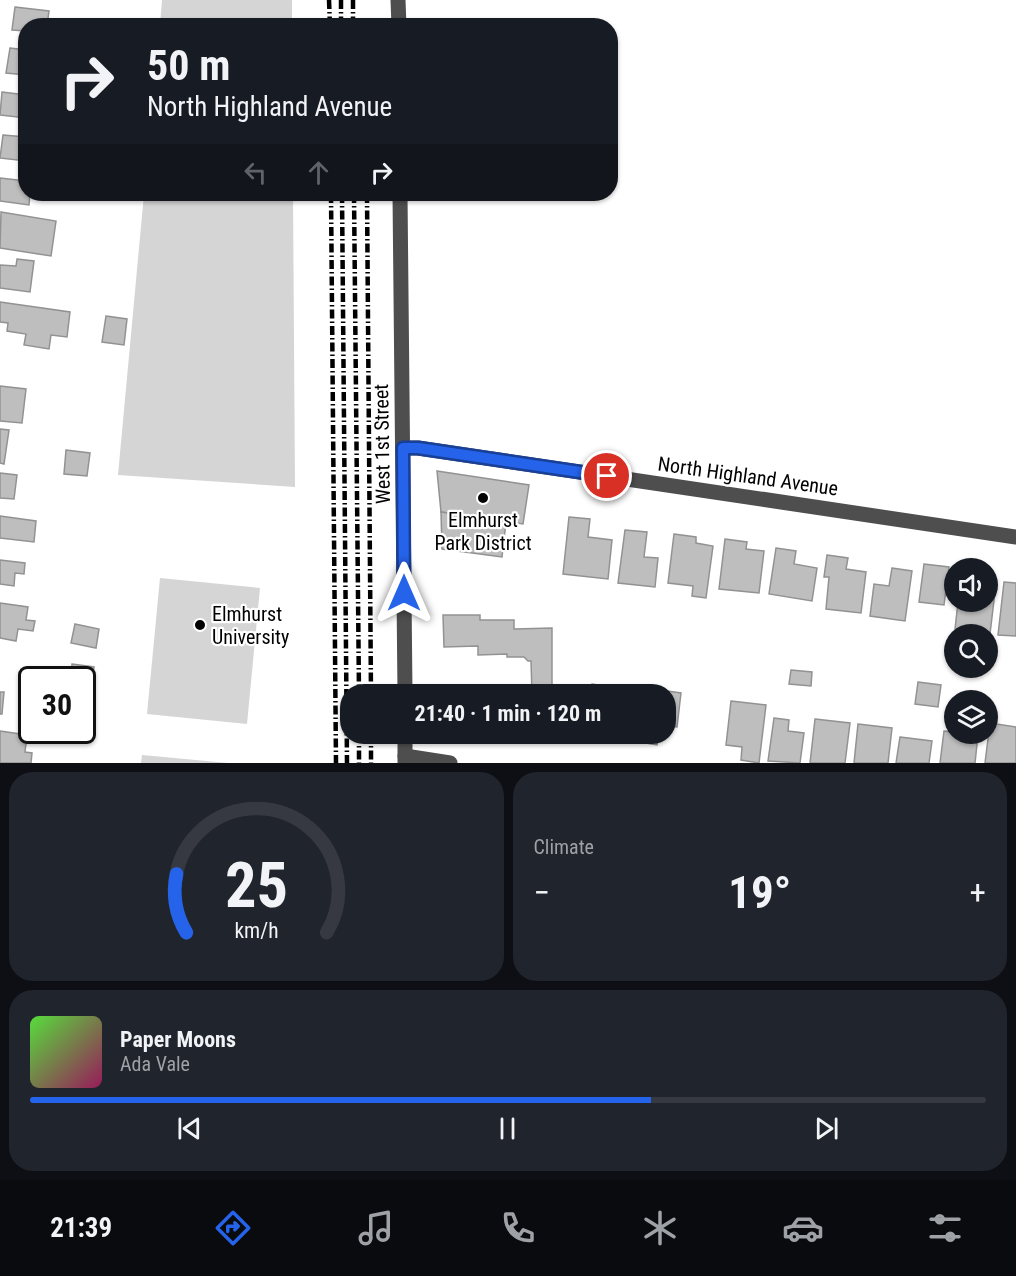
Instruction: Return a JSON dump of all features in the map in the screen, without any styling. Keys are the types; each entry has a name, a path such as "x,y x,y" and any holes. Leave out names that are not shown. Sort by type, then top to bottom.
{"street":[{"path":"398,0 399,18"},
{"name":"West 1st Street","path":"400,201 405,684"},
{"name":"North Highland Avenue","path":"403,448 418,448 1016,537"},
{"path":"405,744 405,760 450,763"}],"shaded area":[{"path":"162,0 292,0 292,18 161,18"},
{"path":"143,201 293,201 295,487 118,475"},
{"path":"160,578 260,588 247,724 147,714"},
{"path":"142,755 228,763 141,763"}],"building":[{"path":"15,7 49,11 48,18 18,18 18,30 12,30"},
{"path":"10,48 18,49 18,74 6,73"},
{"path":"2,92 18,94 18,117 0,115"},
{"path":"3,135 18,136 18,160 0,158"},
{"path":"0,178 18,180 18,201 29,201 29,205 0,201"},
{"path":"1,212 56,221 51,256 0,248"},
{"path":"17,259 34,261 30,292 0,288 0,265 16,266"},
{"path":"0,302 70,312 67,337 51,335 49,349 24,345 26,334 7,331 8,323 0,322"},
{"path":"106,316 127,319 124,345 102,342"},
{"path":"0,386 26,389 22,423 0,421"},
{"path":"0,429 9,430 4,464 0,463"},
{"path":"66,450 90,453 87,476 64,474"},
{"name":"Elmhurst Park District","path":"437,471 529,485 523,524 441,512"},
{"path":"0,473 17,475 14,499 0,498"},
{"path":"441,512 506,522 502,557 442,549"},
{"path":"0,516 36,521 34,542 0,538"},
{"path":"569,517 590,519 588,537 612,540 608,579 563,574"},
{"path":"625,530 647,532 644,557 658,558 655,587 618,583"},
{"path":"674,534 696,537 696,543 713,546 706,598 692,596 693,586 668,583"},
{"path":"725,539 747,542 746,549 764,551 759,593 719,589"},
{"path":"776,548 796,551 794,564 817,568 812,601 769,594"},
{"path":"827,555 848,558 846,569 866,572 861,613 826,609 829,577 824,577"},
{"path":"0,560 25,563 24,574 15,573 14,586 0,584"},
{"path":"924,564 944,566 944,605 919,602"},
{"path":"892,568 912,571 905,621 870,616 874,584 889,586"},
{"path":"1004,582 1016,583 1016,636 998,635"},
{"path":"0,603 28,607 26,620 35,621 33,631 18,629 16,641 0,638"},
{"path":"957,612 993,612 991,624 956,624"},
{"path":"443,615 480,615 480,620 514,620 514,629 552,628 552,684 532,684 531,661 524,657 507,657 507,654 478,655 478,646 444,647"},
{"path":"75,624 99,629 96,648 71,643"},
{"path":"791,670 812,672 811,686 789,684"},
{"path":"918,682 941,685 938,707 915,704"},
{"path":"0,692 4,692 2,714 0,714"},
{"path":"676,692 681,693 676,727"},
{"path":"731,701 766,705 759,763 741,760 742,747 726,745"},
{"path":"774,718 789,720 788,731 804,733 800,763 768,761"},
{"path":"815,719 850,723 845,763 810,763"},
{"path":"858,724 892,728 888,763 854,763"},
{"path":"998,724 1016,727 1016,763 985,763 987,744 998,744"},
{"path":"0,731 18,734 18,744 26,744 25,752 32,753 31,763 0,763"},
{"path":"944,731 944,744 977,744 975,763 940,763"},
{"path":"900,737 932,741 929,763 896,763"}],"railway":[{"path":"329,0 330,18"},
{"path":"341,0 341,18"},
{"path":"353,0 353,18"},
{"path":"331,201 336,763"},
{"path":"342,201 347,763"},
{"path":"354,201 359,684"},
{"path":"367,201 371,684"},
{"path":"359,744 359,763"},
{"path":"371,744 371,763"}],"place":[{"name":"Elmhurst Park District","path":"483,498"},
{"name":"Elmhurst University","path":"200,625"}],"route":[{"path":"404,593 403,448 418,448 607,476"}]}
